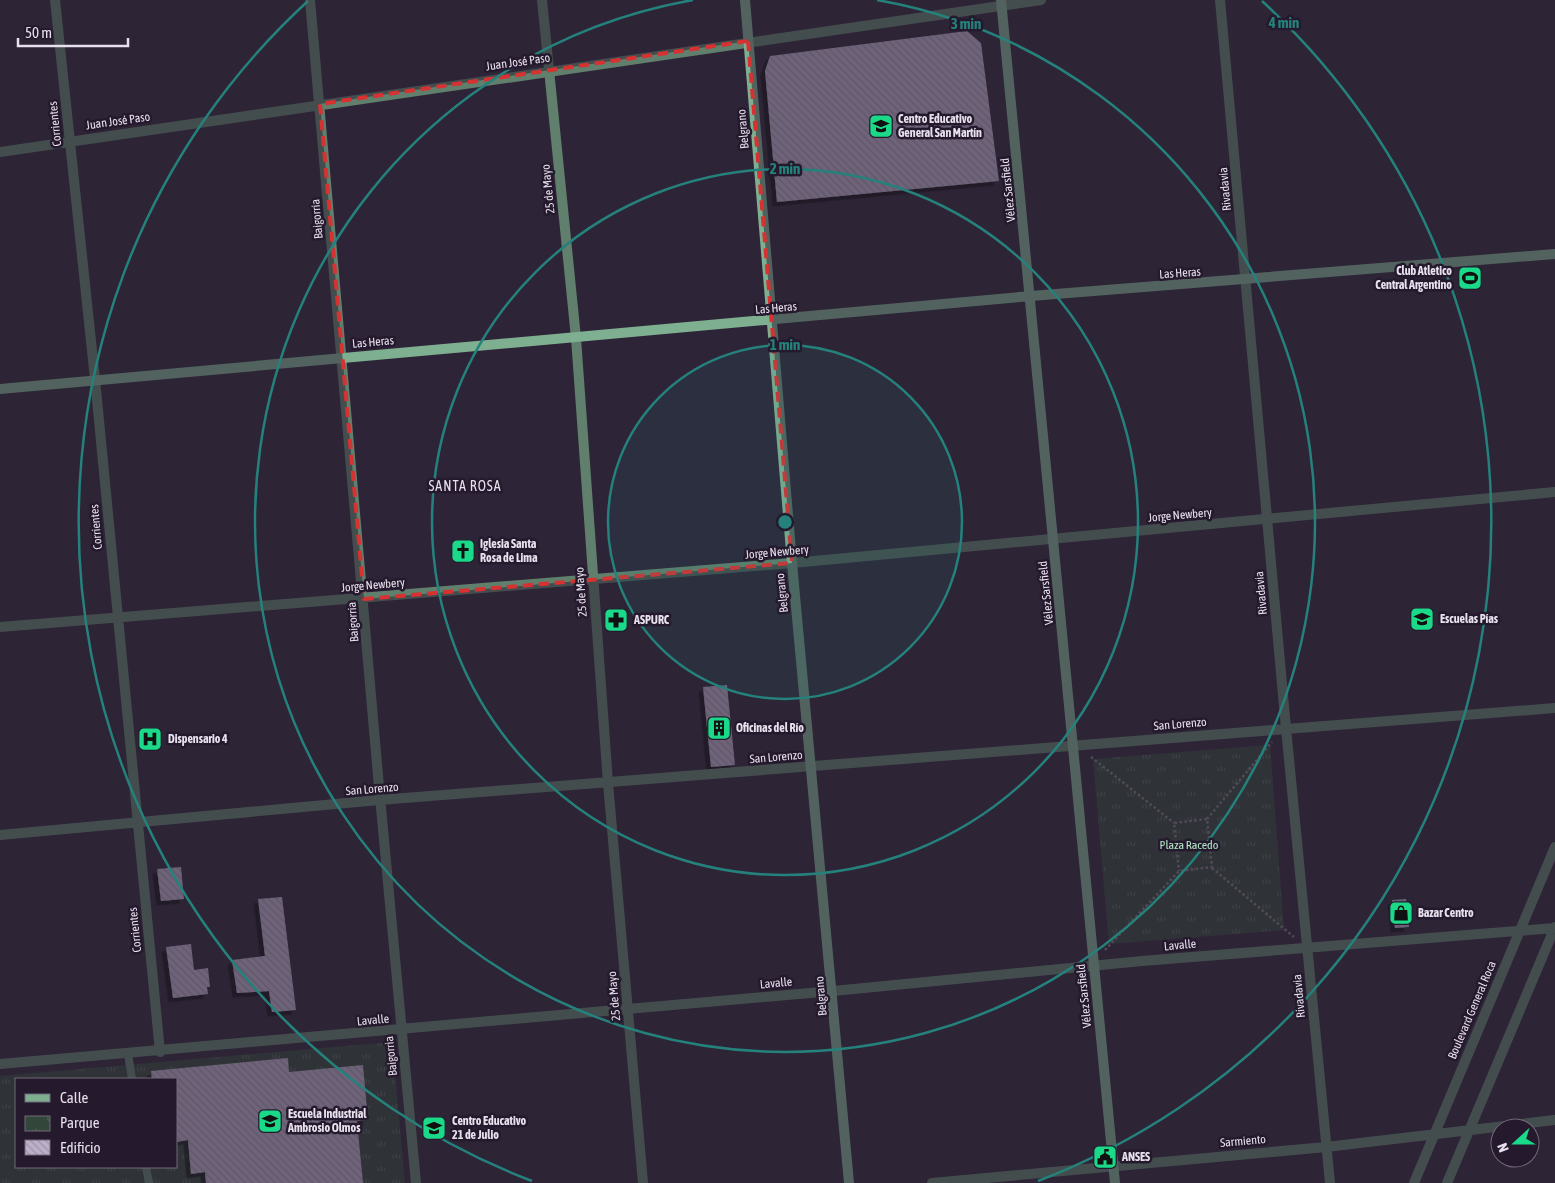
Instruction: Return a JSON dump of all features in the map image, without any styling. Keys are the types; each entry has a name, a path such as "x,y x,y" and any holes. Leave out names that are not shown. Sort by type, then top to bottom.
{"main road":[{"name":"Belgrano","path":"745,0 792,563 833,991 849,1183"},
{"name":"Vélez Sarsfield","path":"1002,3 1115,1183"},
{"name":"Las Heras","path":"0,389 95,379 771,321 1031,296 1555,254"}],"street":[{"name":"Corrientes","path":"55,0 95,379 160,1052"},
{"name":"Baigorria","path":"310,0 364,599 379,800 416,1183"},
{"name":"25 de Mayo","path":"542,0 576,338 608,784 643,1183"},
{"name":"Juan José Paso","path":"0,152 1002,3 1041,0"},
{"name":"Rivadavia","path":"1220,0 1266,520 1330,1183"},
{"name":"Jorge Newbery","path":"0,627 792,563 1555,492"},
{"name":"San Lorenzo","path":"0,835 137,824 379,800 608,784 812,766 1555,708"},
{"name":"Boulevard General Roca","path":"1414,1183 1555,847"},
{"name":"Lavalle","path":"0,1064 160,1052 1307,946 1555,928"},
{"path":"1447,1183 1555,928"},
{"name":"Sarmiento","path":"932,1183 1326,1147 1555,1120"}],"lane":[{"path":"128,1054 132,1078"},
{"path":"146,1168 149,1183"}],"path":[{"path":"1074,745 1174,823 1207,819 1286,728"},
{"path":"1207,819 1212,868 1284,930 1307,946"},
{"path":"1174,823 1179,871"},
{"path":"1094,966 1109,944 1179,871 1212,868"}],"highlighted area":[{"path":"748,41 792,563 364,599 320,104"}],"green space":[{"name":"Plaza Racedo","path":"1270,745 1284,930 1109,944 1093,759"},
{"name":"Escuela Industrial Ambrosio Olmos","path":"392,1042 405,1183 0,1183 0,1076"}],"building":[{"name":"Centro Educativo General San Martín","path":"967,31 981,43 999,181 777,202 765,71 770,56"},
{"name":"Oficinas del Río","path":"727,685 735,765 711,767 703,687"},
{"path":"181,867 184,899 161,901 157,869"},
{"path":"282,897 296,1010 272,1012 269,991 237,993 232,960 265,956 258,899"},
{"name":"Bazar Centro","path":"1406,899 1409,927 1395,928 1392,900"},
{"path":"191,944 194,970 208,968 210,987 207,987 208,994 173,998 166,947"},
{"name":"Escuela Industrial Ambrosio Olmos","path":"288,1058 289,1072 363,1065 368,1120 357,1121 363,1183 206,1183 205,1172 191,1174 188,1140 178,1142 178,1078 152,1078 151,1071"}],"place":[{"name":"Centro Educativo General San Martín","path":"881,126"},
{"name":"Club Atletico Central Argentino","path":"1470,278"},
{"name":"Iglesia Santa Rosa de Lima","path":"463,551"},
{"name":"Escuelas Pías","path":"1422,619"},
{"name":"ASPURC","path":"616,620"},
{"name":"Oficinas del Río","path":"719,728"},
{"name":"Dispensario 4","path":"150,739"},
{"name":"Bazar Centro","path":"1401,913"},
{"name":"Escuela Industrial Ambrosio Olmos","path":"270,1121"},
{"name":"Centro Educativo 21 de Julio","path":"434,1128"},
{"name":"ANSES","path":"1105,1157"}],"district":[{"name":"SANTA ROSA","path":"465,486"}]}
